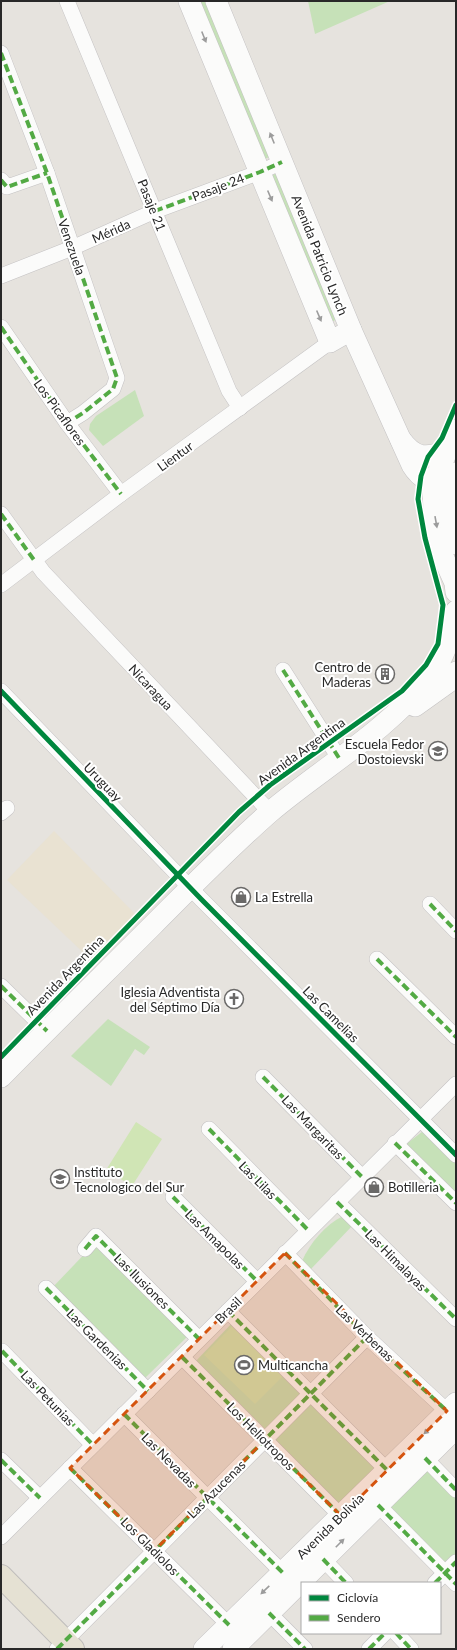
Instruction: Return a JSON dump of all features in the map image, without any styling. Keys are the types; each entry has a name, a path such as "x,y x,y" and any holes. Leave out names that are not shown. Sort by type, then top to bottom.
{"main road":[{"name":"Las Azucenas","path":"1,1576 65,1646"}],"street":[{"name":"Pasaje 21","path":"67,1 155,211 228,391 240,408"},
{"name":"Avenida Patricio Lynch","path":"189,1 330,342"},
{"name":"Avenida Patricio Lynch","path":"216,1 351,330 400,440 415,470 446,482"},
{"name":"Venezuela","path":"1,53 47,173 117,378 113,389 68,423"},
{"name":"Pasaje 24","path":"155,211 260,172 282,162"},
{"path":"1,180 7,187 47,173"},
{"name":"Mérida","path":"1,276 72,248 155,211"},
{"name":"Los Picaflores","path":"1,328 68,423 121,494"},
{"name":"Lientur","path":"1,585 121,494 330,342 351,330"},
{"path":"456,430 447,450 446,482 451,525 456,544"},
{"path":"400,440 409,450 420,456 433,456 447,450"},
{"path":"446,482 434,516 441,552 455,583 456,592"},
{"name":"Nicaragua","path":"1,514 48,578 270,812"},
{"name":"Avenida Argentina","path":"374,732 412,696 437,667 448,644 456,611"},
{"path":"283,670 339,758"},
{"name":"Avenida Argentina","path":"1,1078 190,888 270,812 374,732 403,715 454,676"},
{"name":"Uruguay","path":"1,692 190,888"},
{"name":"Las Camelias","path":"190,888 456,1155"},
{"path":"430,904 456,931"},
{"path":"376,959 456,1037"},
{"path":"1,986 47,1031"},
{"name":"Las Margaritas","path":"263,1076 362,1177"},
{"name":"Brasil","path":"1,1537 395,1143 456,1084"},
{"name":"Las Lilas","path":"208,1129 308,1230"},
{"path":"395,1143 456,1203"},
{"name":"Las Amapolas","path":"173,1197 257,1281"},
{"name":"Las Himalayas","path":"337,1202 456,1319"},
{"name":"Las Ilusiones","path":"85,1249 96,1236 199,1339"},
{"name":"Las Verbenas","path":"285,1253 367,1337 453,1414"},
{"name":"Las Gardenias","path":"46,1288 148,1391"},
{"path":"228,1311 387,1470"},
{"name":"Las Azucenas","path":"65,1646 154,1551 367,1337"},
{"name":"Las Petunias","path":"2,1351 93,1445"},
{"name":"Los Heliotropos","path":"182,1357 341,1516"},
{"name":"Las Nevadas","path":"124,1414 282,1573"},
{"name":"Avenida Bolivia","path":"233,1649 425,1458 453,1414"},
{"name":"Avenida Bolivia","path":"204,1649 387,1470 453,1414"},
{"path":"425,1458 456,1490"},
{"path":"1,1460 40,1498"},
{"name":"Los Gladiolos","path":"70,1468 229,1625"},
{"path":"378,1505 440,1578 456,1584"},
{"path":"323,1560 345,1582"},
{"path":"440,1578 456,1562"},
{"path":"269,1613 305,1649"},
{"path":"369,1649 384,1634"},
{"path":"397,1634 411,1649"}],"highlighted area":[{"path":"285,1253 447,1411 341,1516 265,1440 154,1551 70,1468"}],"shaded area":[{"path":"54,831 135,914 90,959 7,880"}],"green space":[{"path":"197,1 207,1 270,153 269,157 265,159"},
{"path":"308,1 390,1 315,34"},
{"path":"278,174 337,317 334,321 330,321 272,175"},
{"path":"135,390 144,416 103,446 89,430 90,424 96,416"},
{"path":"108,1019 150,1047 144,1055 135,1049 111,1086 71,1056"},
{"path":"136,1122 162,1139 132,1186 106,1170"},
{"path":"422,1132 456,1164 456,1196 405,1145"},
{"path":"343,1216 353,1225 310,1270 302,1261 309,1248 324,1229"},
{"path":"95,1243 188,1336 145,1378 52,1288"},
{"path":"233,1322 380,1472 342,1511 195,1362"},
{"name":"Multicancha","path":"233,1325 284,1375 255,1404 204,1355"},
{"path":"425,1465 456,1497 456,1576 384,1505"}],"marked path":[{"path":"1,53 47,173 117,378 113,389 83,413 67,423"},
{"path":"155,211 260,172 282,162"},
{"path":"1,180 7,187 47,173"},
{"path":"1,327 67,423 121,494"},
{"path":"1,514 34,560"},
{"path":"283,670 339,758"},
{"path":"430,904 456,931"},
{"path":"377,959 456,1037"},
{"path":"1,986 47,1031"},
{"path":"263,1077 362,1177"},
{"path":"209,1129 308,1230"},
{"path":"395,1143 456,1203"},
{"path":"173,1197 257,1281"},
{"path":"337,1202 456,1319"},
{"path":"85,1249 96,1236 199,1339"},
{"path":"285,1253 367,1337 447,1411"},
{"path":"46,1288 148,1391"},
{"path":"228,1311 387,1470"},
{"path":"57,1649 367,1337"},
{"path":"2,1351 93,1445"},
{"path":"182,1357 341,1516"},
{"path":"124,1414 283,1573"},
{"path":"425,1458 456,1490"},
{"path":"1,1460 40,1498"},
{"path":"70,1468 229,1625"},
{"path":"378,1505 456,1584"},
{"path":"323,1559 345,1582"},
{"path":"436,1582 456,1562"},
{"path":"269,1613 305,1649"},
{"path":"369,1649 384,1634"},
{"path":"397,1634 411,1649"}],"cycle path":[{"path":"1,1057 239,812 270,785 402,691 426,665 438,644 443,605 425,538 418,499 421,476 428,457 442,438 456,405"},
{"path":"1,691 201,899 456,1155"}],"place":[{"name":"Centro de Maderas","path":"385,674"},
{"name":"Escuela Fedor Dostoievski","path":"438,751"},
{"name":"La Estrella","path":"241,897"},
{"name":"Iglesia Adventista del Séptimo Día","path":"234,999"},
{"name":"Instituto Tecnologico del Sur","path":"60,1179"},
{"name":"Botilleria","path":"374,1187"},
{"name":"Multicancha","path":"244,1365"}]}
